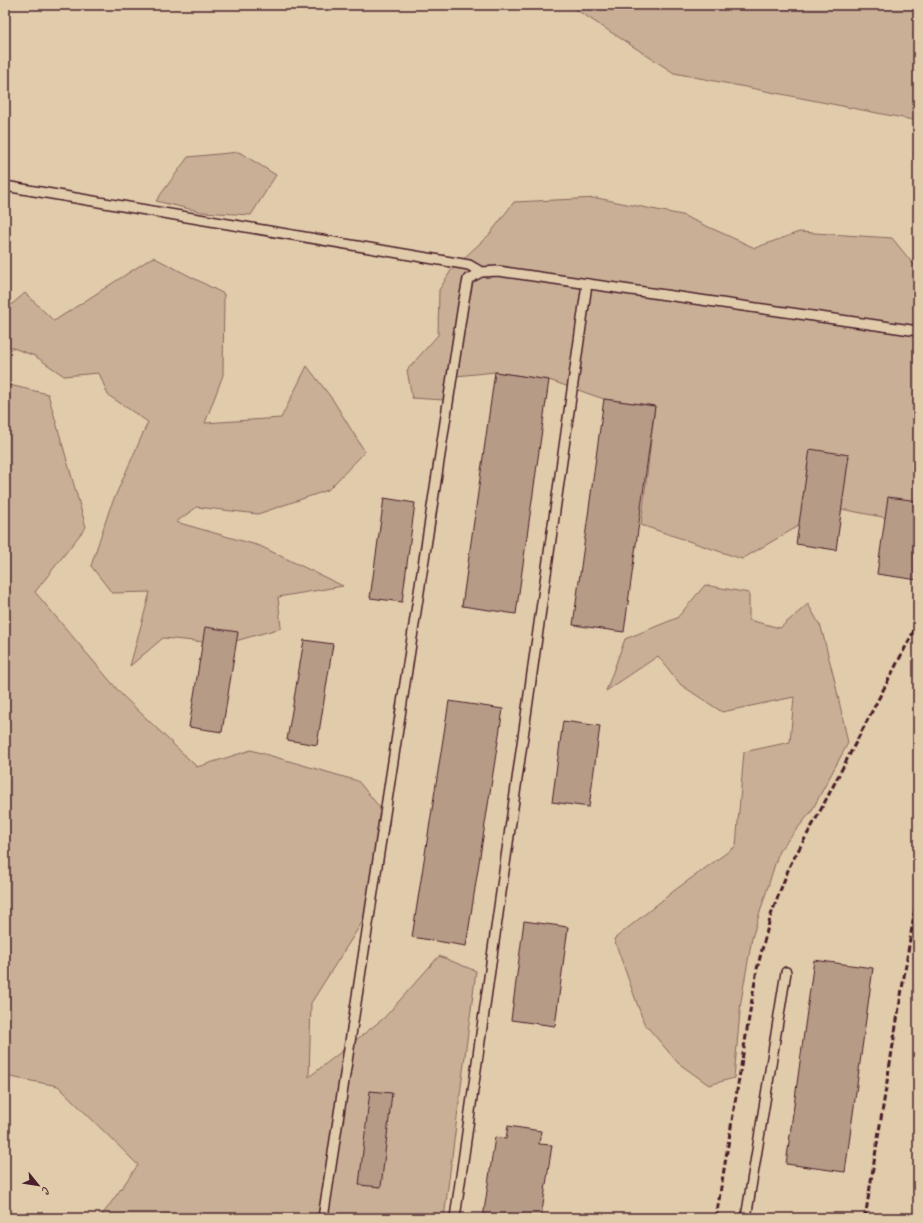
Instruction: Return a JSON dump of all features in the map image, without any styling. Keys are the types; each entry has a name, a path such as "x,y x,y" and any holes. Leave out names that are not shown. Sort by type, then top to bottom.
{"lane":[{"path":"5,186 469,265 481,272"},
{"path":"323,1218 468,278 481,272 498,271 918,331"},
{"path":"455,1218 587,284"},
{"path":"746,1218 786,972"}],"shaded area":[{"path":"569,5 918,5 918,121 674,73"},
{"path":"239,152 276,175 251,215 202,212 156,201 188,157"},
{"path":"597,198 682,215 755,248 799,232 892,238 918,270 918,524 831,507 742,559 641,525 655,406 604,399 549,380 495,372 456,376 444,400 412,398 407,370 438,335 439,290 452,269 489,235 514,202"},
{"path":"153,257 224,294 223,375 205,423 281,418 307,366 333,400 365,452 328,490 258,514 197,507 176,522 260,546 343,586 278,597 281,628 225,644 163,638 130,666 150,592 112,593 91,566 110,508 148,422 108,395 99,373 64,376 35,356 5,345 5,310 25,293 54,321"},
{"path":"5,384 48,394 86,527 35,592 122,695 197,767 251,750 358,781 390,820 373,905 311,1003 309,1077 384,1018 439,956 476,971 444,1218 100,1218 138,1165 58,1086 5,1076"},
{"path":"705,585 749,593 749,620 780,628 808,604 821,627 848,743 811,812 779,851 752,938 741,1001 734,1078 709,1085 678,1063 644,1023 614,939 675,890 736,846 744,752 790,742 794,697 722,712 681,685 658,656 606,691 625,639 677,618"}],"building":[{"path":"495,372 549,380 516,614 462,606"},
{"path":"604,399 655,406 624,632 573,625"},
{"path":"810,449 849,455 836,550 796,544"},
{"path":"888,497 918,501 918,580 877,574"},
{"path":"384,498 415,503 402,602 370,598"},
{"path":"205,627 238,632 222,732 189,727"},
{"path":"304,640 333,644 317,745 287,740"},
{"path":"449,701 503,709 466,946 412,937"},
{"path":"563,721 600,726 589,807 552,802"},
{"path":"524,921 568,927 555,1026 511,1020"},
{"path":"814,960 873,968 845,1172 786,1164"},
{"path":"370,1091 392,1093 381,1187 359,1185"},
{"path":"508,1126 541,1131 539,1144 552,1145 541,1218 483,1218 495,1137 506,1139"}],"railway":[{"path":"716,1218 757,969 771,915 790,865 817,817 918,623"},
{"path":"865,1218 918,890"}]}
